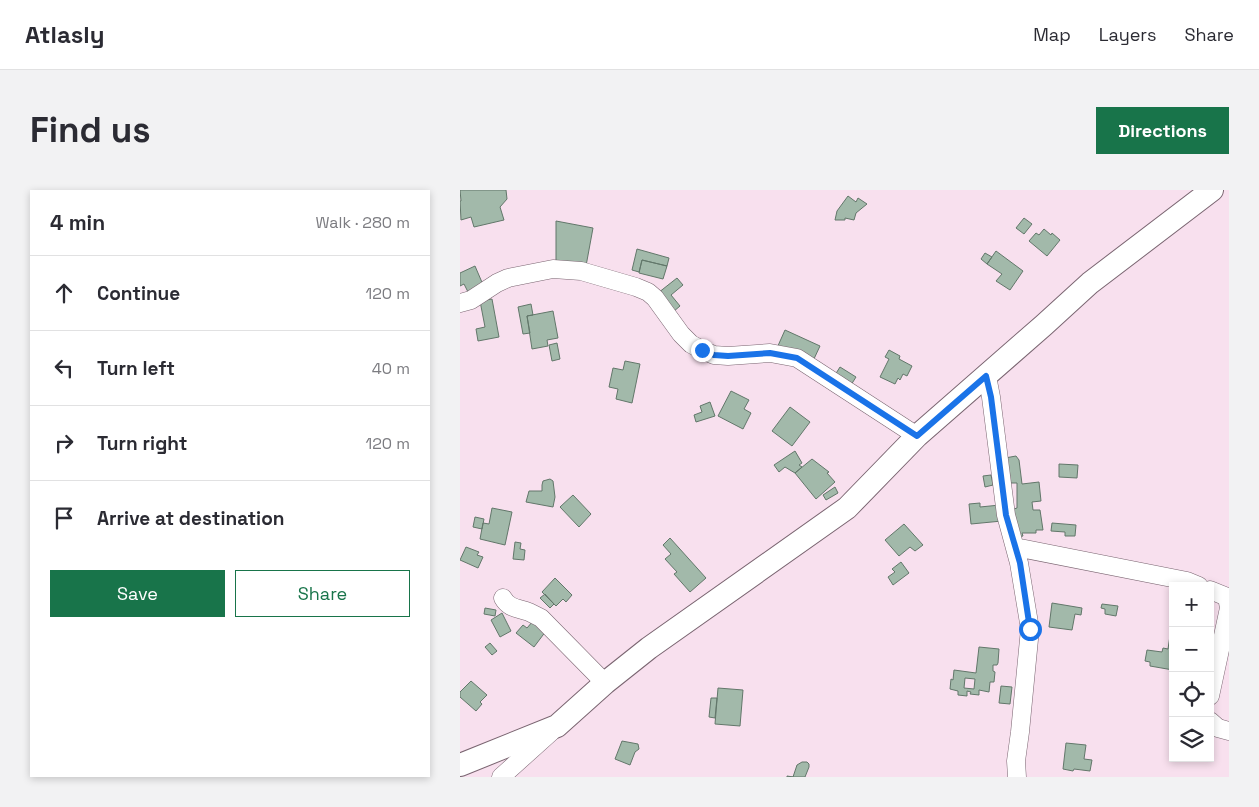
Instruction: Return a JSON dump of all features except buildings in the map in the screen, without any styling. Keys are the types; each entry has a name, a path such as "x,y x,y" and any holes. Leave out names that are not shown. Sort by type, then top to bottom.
{"main road":[{"path":"460,765 557,726 605,683 649,648 846,508 917,436 1090,283 1212,190"}],"street":[{"path":"460,303 471,300 508,278 553,269 581,272 636,286 655,298 691,344 702,350 714,355 770,353 797,358 917,436"},
{"path":"986,376 991,397 1006,515 1020,563 1030,629 1016,762 1017,777"},
{"path":"1015,547 1190,582"},
{"path":"1214,591 1227,596 1229,608 1214,677"},
{"path":"503,598 510,607 541,618 605,683"},
{"path":"1214,724 1218,728 1229,731"},
{"path":"501,777 557,726"}],"route":[{"path":"702,350 714,355 770,353 797,358 917,436 986,376 991,397 1006,515 1020,563 1030,629"}]}
